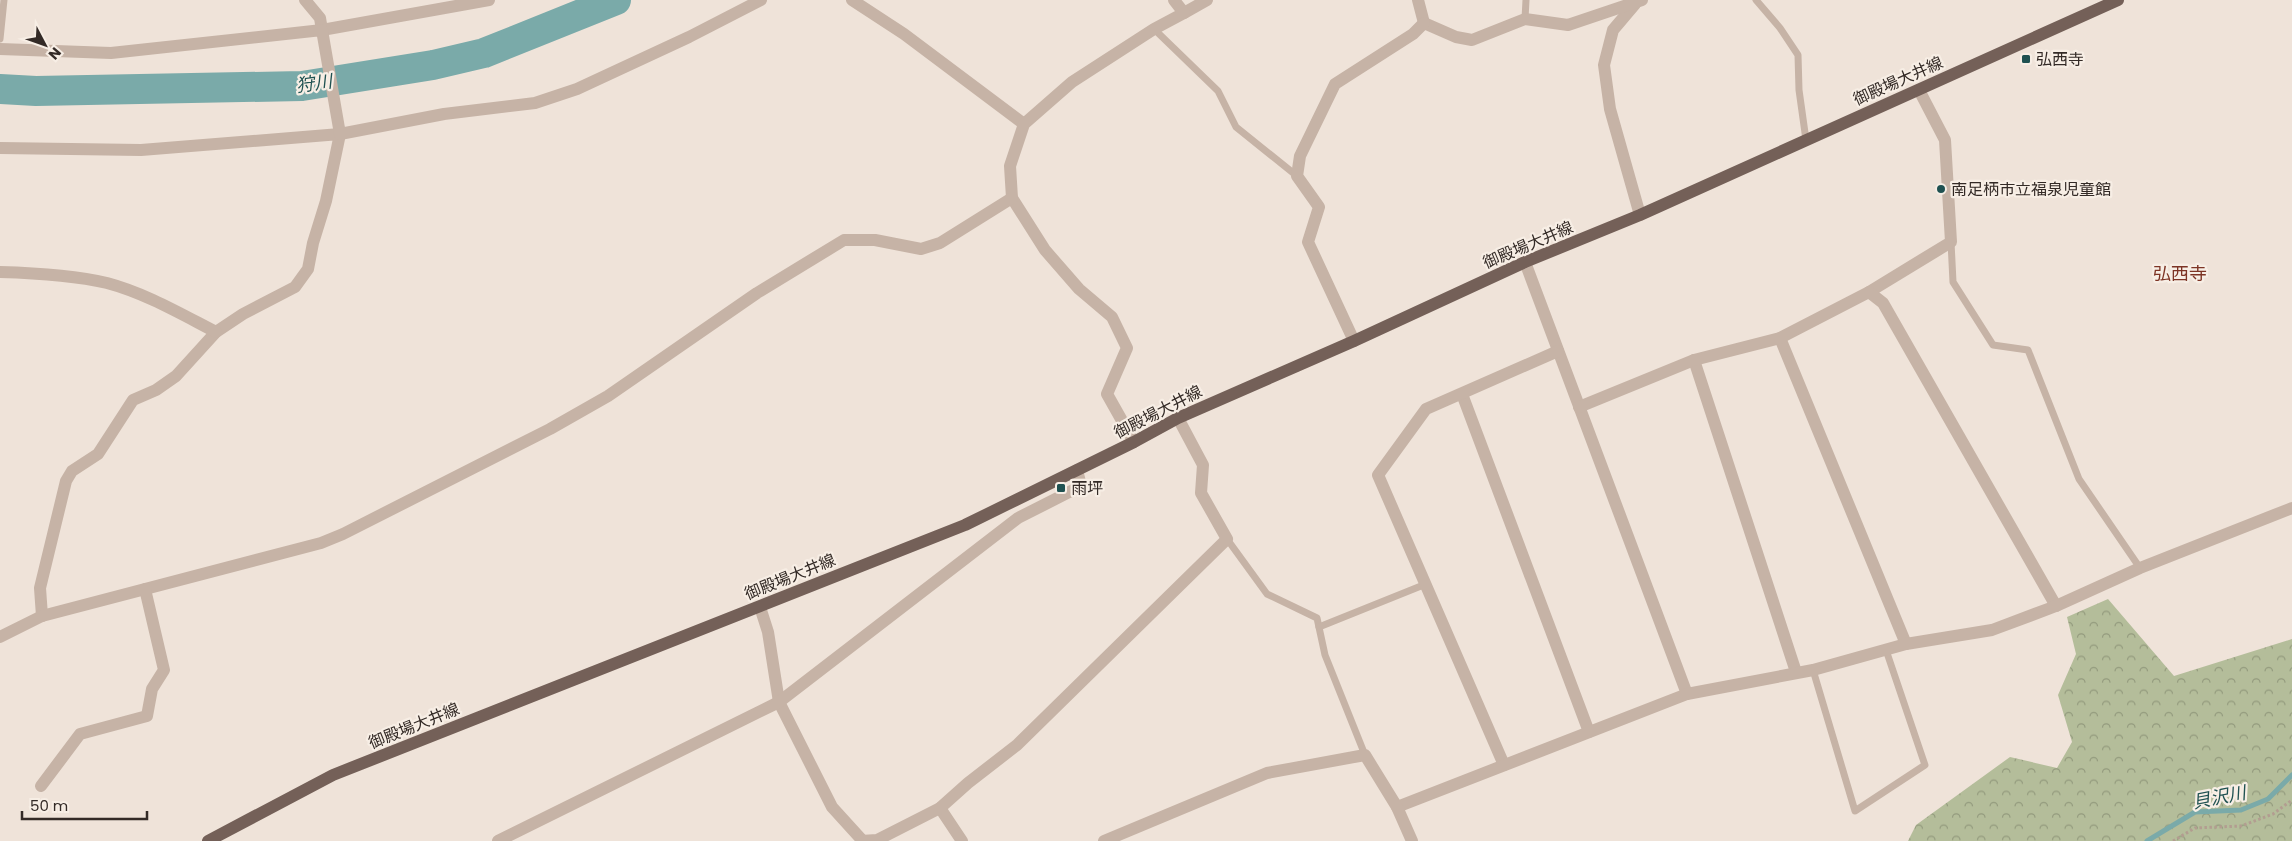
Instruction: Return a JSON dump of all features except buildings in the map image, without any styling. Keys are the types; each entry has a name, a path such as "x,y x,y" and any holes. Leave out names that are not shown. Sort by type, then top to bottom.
{"main road":[{"name":"御殿場大井線","path":"208,841 333,775 965,526 1134,442 1178,418 1354,341 1525,262 1640,215 2118,0"}],"street":[{"path":"42,616 40,588 66,481 72,471 98,454 133,400 156,390 176,376 216,332 243,314 295,287 308,270 313,243 326,201 340,134 320,18 306,0"},
{"path":"0,49 111,52 322,30 462,3 488,0"},
{"path":"0,148 141,150 340,134 444,114 535,102 586,85 689,37 761,0"},
{"path":"852,0 904,34 1024,124"},
{"path":"1174,0 1184,13"},
{"path":"1134,442 1107,394 1128,348 1112,318 1079,289 1045,250 1012,198 1010,166 1024,124 1072,82 1154,29 1207,0"},
{"path":"1418,0 1424,23"},
{"path":"1424,23 1456,37 1472,40 1525,19 1568,25 1638,2"},
{"path":"1638,2 1613,30 1604,65 1610,109 1640,215"},
{"path":"1354,341 1308,242 1319,207 1297,176 1300,156 1335,84 1413,34 1424,23"},
{"path":"1579,407 1694,360 1780,338 1868,292 1951,242 1945,140 1919,90"},
{"path":"0,637 42,616 321,543 343,534 550,429 608,396 757,293 844,240 875,240 921,249 940,243 1012,198"},
{"path":"1525,262 1687,694"},
{"path":"0,272 77,278 108,284 152,300 216,332"},
{"path":"1868,292 1883,303 2056,606"},
{"path":"1780,338 1906,644"},
{"path":"1504,765 1378,475 1426,409 1558,351"},
{"path":"1694,360 1796,672"},
{"path":"1462,394 1589,732"},
{"path":"760,606 768,632 779,702 832,807 861,841 877,840 940,808 968,783 1017,745 1227,539 1201,493 1203,465 1178,418"},
{"path":"498,841 779,702 1018,518 1082,486 1077,470"},
{"path":"1397,807 1687,694 1813,670 1906,644 1992,630 2056,606 2140,568 2292,508"},
{"path":"41,786 80,734 147,716 152,689 164,670 145,589"},
{"path":"1104,841 1267,774 1365,755 1397,807 1412,841"},
{"path":"940,808 962,841"}],"lane":[{"path":"0,39 4,0"},
{"path":"1525,19 1526,0"},
{"path":"1756,0 1780,28 1798,55 1799,90 1806,140"},
{"path":"1154,29 1218,91 1236,127 1297,176"},
{"path":"1951,242 1953,282 1993,345 2028,350 2079,479 2140,568"},
{"path":"1227,539 1267,594 1317,618 1325,655 1365,755"},
{"path":"1319,627 1426,584"},
{"path":"1813,670 1855,811 1925,766 1886,650"}],"path":[{"path":"2173,841 2195,828 2241,826 2273,814 2292,800"}],"green space":[{"path":"2108,599 2174,676 2292,639 2292,841 1908,841 1916,825 2010,757 2057,768 2072,742 2058,695 2076,654 2067,617"}],"waterway":[{"name":"狩川","path":"0,89 36,91 302,86 433,65 484,53 616,0"},
{"name":"貝沢川","path":"2147,841 2195,812 2241,810 2268,799 2292,775"}],"place":[{"name":"弘西寺","path":"2026,59"},
{"name":"南足柄市立福泉児童館","path":"1941,189"},
{"name":"雨坪","path":"1061,488"}],"district":[{"name":"弘西寺","path":"2180,273"}]}
